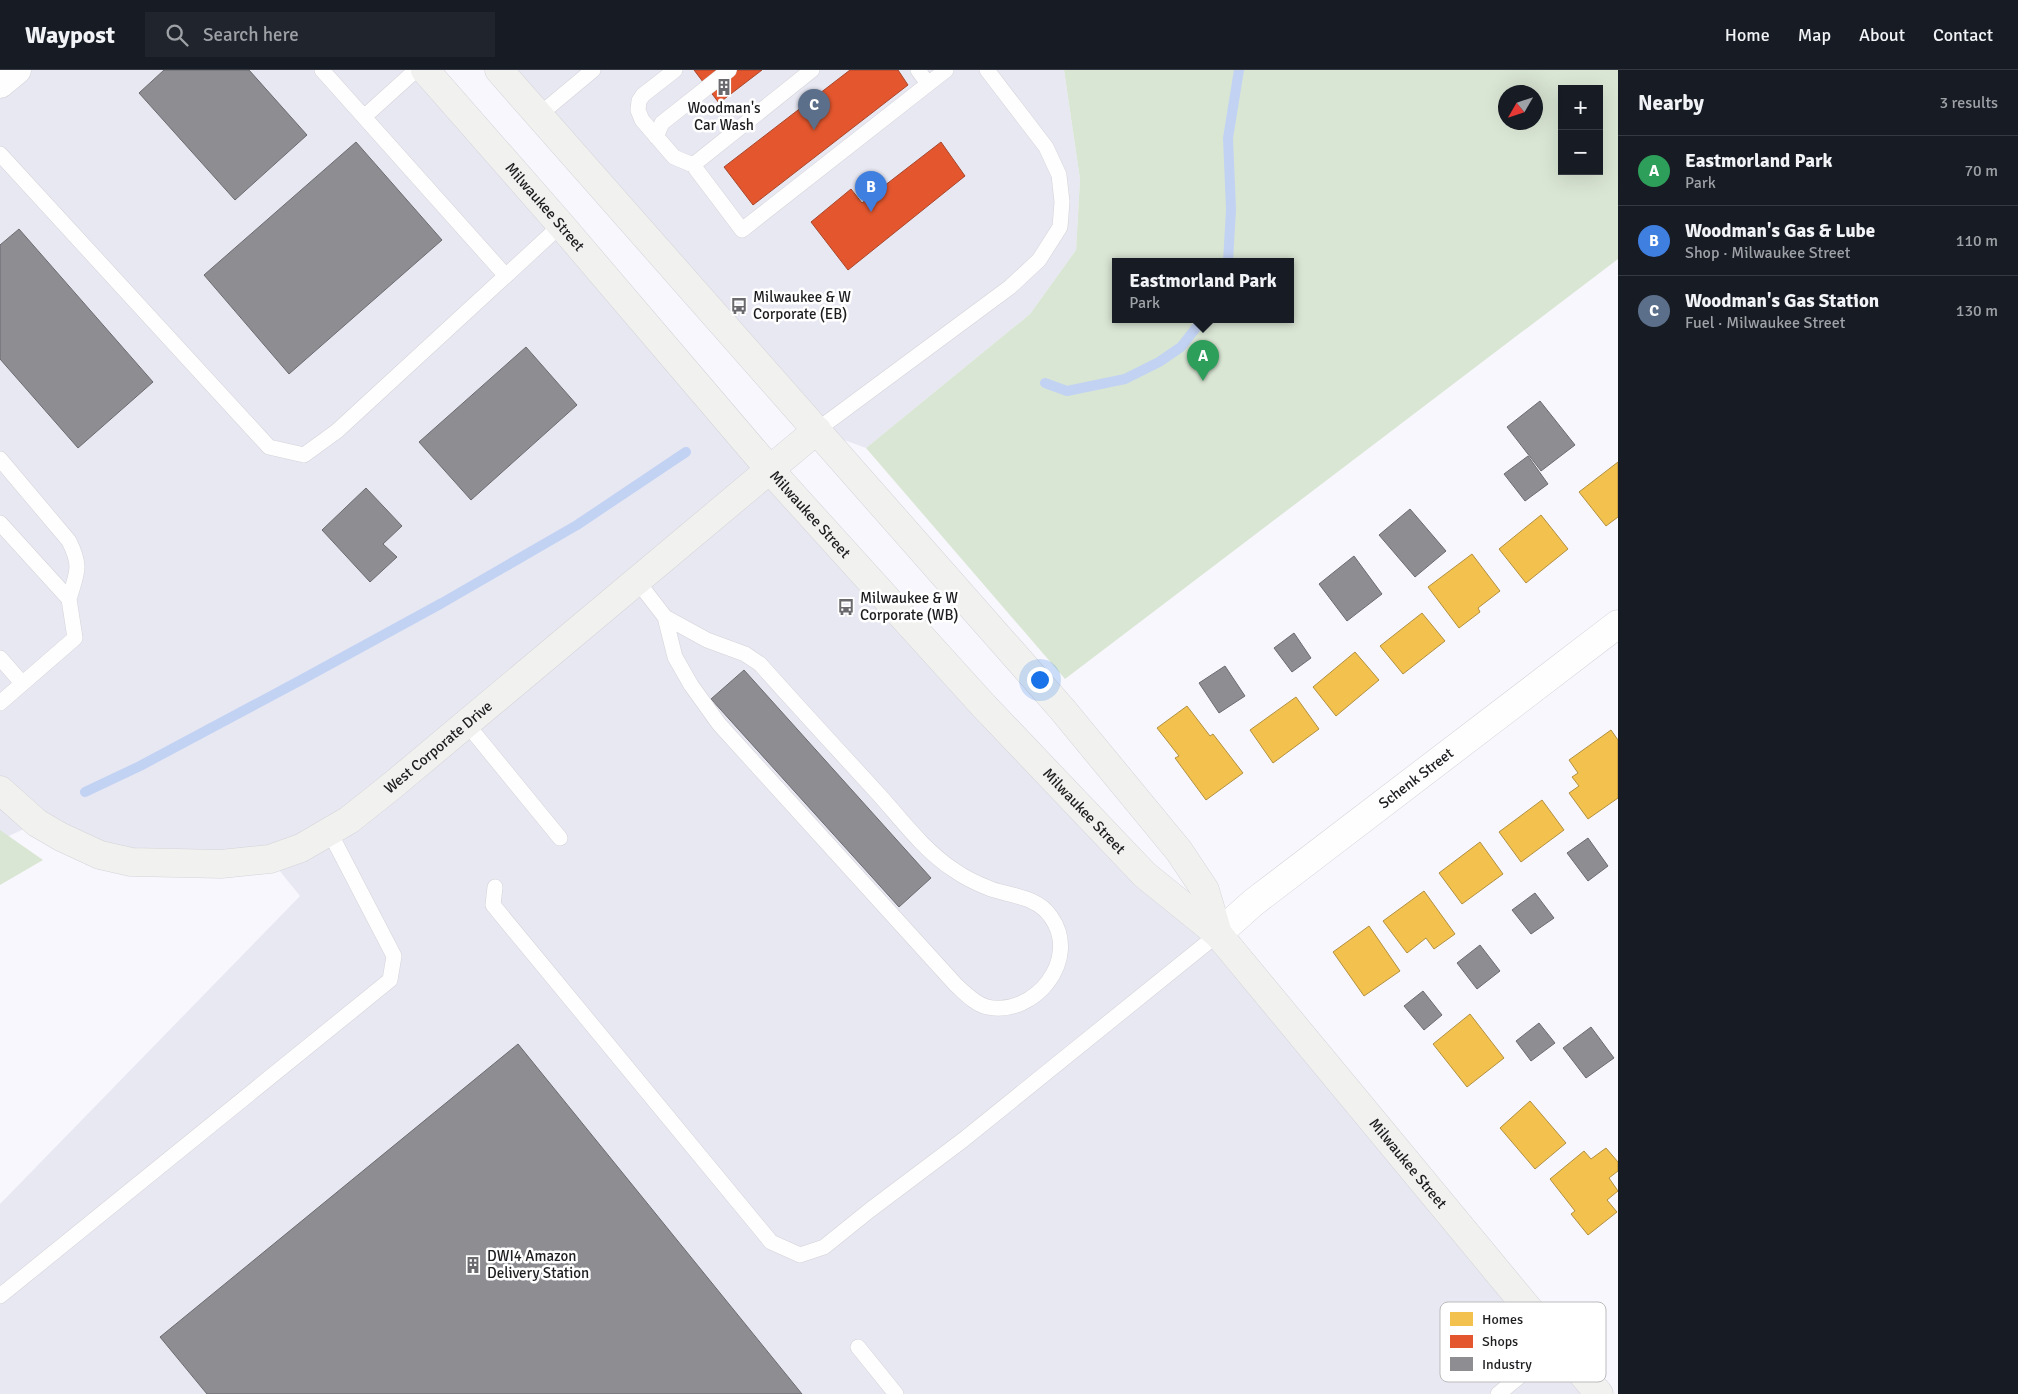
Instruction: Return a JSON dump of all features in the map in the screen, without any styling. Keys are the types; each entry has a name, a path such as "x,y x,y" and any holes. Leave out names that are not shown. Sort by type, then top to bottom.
{"street":[{"path":"0,84 17,70"},
{"name":"Milwaukee Street","path":"426,70 770,470 983,705 1145,875 1218,934 1522,1302"},
{"path":"492,70 519,92"},
{"name":"Milwaukee Street","path":"499,70 1062,709 1179,850 1205,890 1218,934"},
{"name":"West Corporate Drive","path":"0,790 37,823 61,837 100,855 131,862 220,864 270,859 301,848 349,820 638,582 817,430"},
{"name":"Schenk Street","path":"1218,934 1254,902 1618,624"},
{"name":"Milwaukee Street","path":"1589,1382 1599,1394"}],"lane":[{"path":"322,70 506,276"},
{"path":"364,117 416,70"},
{"path":"539,115 593,70"},
{"path":"675,70 643,95 639,101 638,110 642,120 674,157 693,165 742,230 946,70"},
{"path":"656,137 662,122 729,70"},
{"path":"693,165 812,70"},
{"path":"918,70 928,84"},
{"path":"817,430 1010,287 1039,260 1060,226 1062,202 1059,175 1046,147 987,70"},
{"path":"0,154 269,447 304,455 337,431 561,225"},
{"path":"0,459 69,541 75,552 78,567 69,599 75,638 0,703"},
{"path":"0,522 69,599"},
{"path":"638,582 665,617 675,657 691,685 719,724 956,985 973,1000 986,1007 999,1007 1015,1005 1029,1000 1050,982 1060,954 1060,939 1057,926 1050,915 1039,906 1021,897 993,890 953,870 922,842 760,664 745,654 707,640 665,617"},
{"path":"0,658 22,683"},
{"path":"466,723 560,838"},
{"path":"0,1296 390,980 394,956 329,831"},
{"path":"495,887 493,905 771,1242 800,1255 824,1247 970,1134 1218,934"},
{"path":"858,1346 896,1394"},
{"path":"1498,1394 1513,1382"}],"shaded area":[{"path":"0,70 425,70 1184,907 1521,1302 1440,1302 1440,1382 1589,1382 1599,1394 0,1394 0,1204 300,896 270,859 131,862 37,823 0,840"},
{"path":"510,70 1064,70 1080,179 1076,250 1030,314 866,448 817,430"}],"green space":[{"path":"1064,70 1618,70 1618,259 1065,679 866,448 1030,314 1076,250 1080,179"},
{"path":"0,830 43,860 0,885"}],"building: Homes":[{"path":"1618,462 1618,517 1606,526 1579,492"},
{"path":"1541,515 1568,549 1526,583 1499,549"},
{"path":"1472,554 1500,591 1478,608 1480,612 1459,628 1428,587"},
{"path":"1422,613 1445,641 1403,674 1380,646"},
{"path":"1355,652 1379,680 1336,716 1313,687"},
{"path":"1296,697 1319,729 1273,763 1250,730"},
{"path":"1187,706 1210,736 1213,734 1243,773 1206,800 1175,758 1179,756 1157,728"},
{"path":"1611,730 1618,740 1618,798 1588,819 1569,793 1579,786 1572,777 1578,773 1569,760"},
{"path":"1542,800 1564,830 1521,862 1499,832"},
{"path":"1480,842 1503,874 1462,904 1439,873"},
{"path":"1424,891 1455,934 1434,949 1426,938 1407,953 1383,921"},
{"path":"1369,926 1400,971 1364,996 1333,952"},
{"path":"1470,1014 1504,1058 1467,1087 1433,1044"},
{"path":"1530,1101 1566,1143 1535,1169 1500,1128"},
{"path":"1606,1148 1618,1162 1618,1171 1609,1178 1618,1191 1607,1200 1617,1212 1588,1235 1571,1214 1575,1211 1550,1179 1584,1151 1591,1159"}],"building: Shops":[{"name":"Woodman's Car Wash","path":"694,70 762,70 719,103"},
{"path":"850,70 898,70 908,85 753,205 724,167"},
{"path":"941,142 965,176 848,270 811,222 851,189 862,203"}],"building: Industry":[{"path":"164,70 249,70 307,135 235,200 139,93"},
{"path":"356,142 442,240 289,374 204,275"},
{"path":"19,229 153,382 78,448 0,359 0,245"},
{"path":"526,347 577,405 471,500 419,442"},
{"path":"1540,401 1575,445 1541,471 1507,427"},
{"path":"1528,456 1548,484 1525,501 1504,474"},
{"path":"366,488 402,526 383,544 397,557 370,582 322,530"},
{"path":"1410,509 1446,551 1415,577 1379,535"},
{"path":"1354,556 1382,594 1347,621 1319,584"},
{"path":"1294,633 1311,658 1292,672 1274,648"},
{"path":"1225,666 1245,696 1219,713 1199,683"},
{"path":"744,670 931,878 899,907 711,699"},
{"path":"1588,838 1608,866 1588,881 1567,853"},
{"path":"1535,893 1554,918 1531,934 1512,910"},
{"path":"1480,945 1500,971 1477,989 1457,963"},
{"path":"1423,991 1442,1015 1424,1030 1404,1006"},
{"path":"1539,1023 1555,1043 1531,1061 1516,1041"},
{"path":"1591,1027 1614,1058 1586,1078 1563,1048"},
{"name":"DWI4 Amazon Delivery Station","path":"518,1044 802,1394 207,1394 160,1337"}],"waterway":[{"path":"1228,258 1231,209 1228,138 1239,70"},
{"path":"1045,383 1067,391 1125,379 1159,362 1181,347 1200,323"},
{"path":"85,792 140,766 442,603 577,525 686,452"}],"place":[{"name":"Woodman's Car Wash","path":"724,87"},
{"name":"Woodman's Gas Station","path":"814,130"},
{"name":"Woodman's Gas & Lube","path":"871,212"},
{"name":"Milwaukee & W Corporate (EB)","path":"739,306"},
{"name":"Eastmorland Park","path":"1203,381"},
{"name":"Milwaukee & W Corporate (WB)","path":"846,607"},
{"name":"DWI4 Amazon Delivery Station","path":"473,1265"}]}
